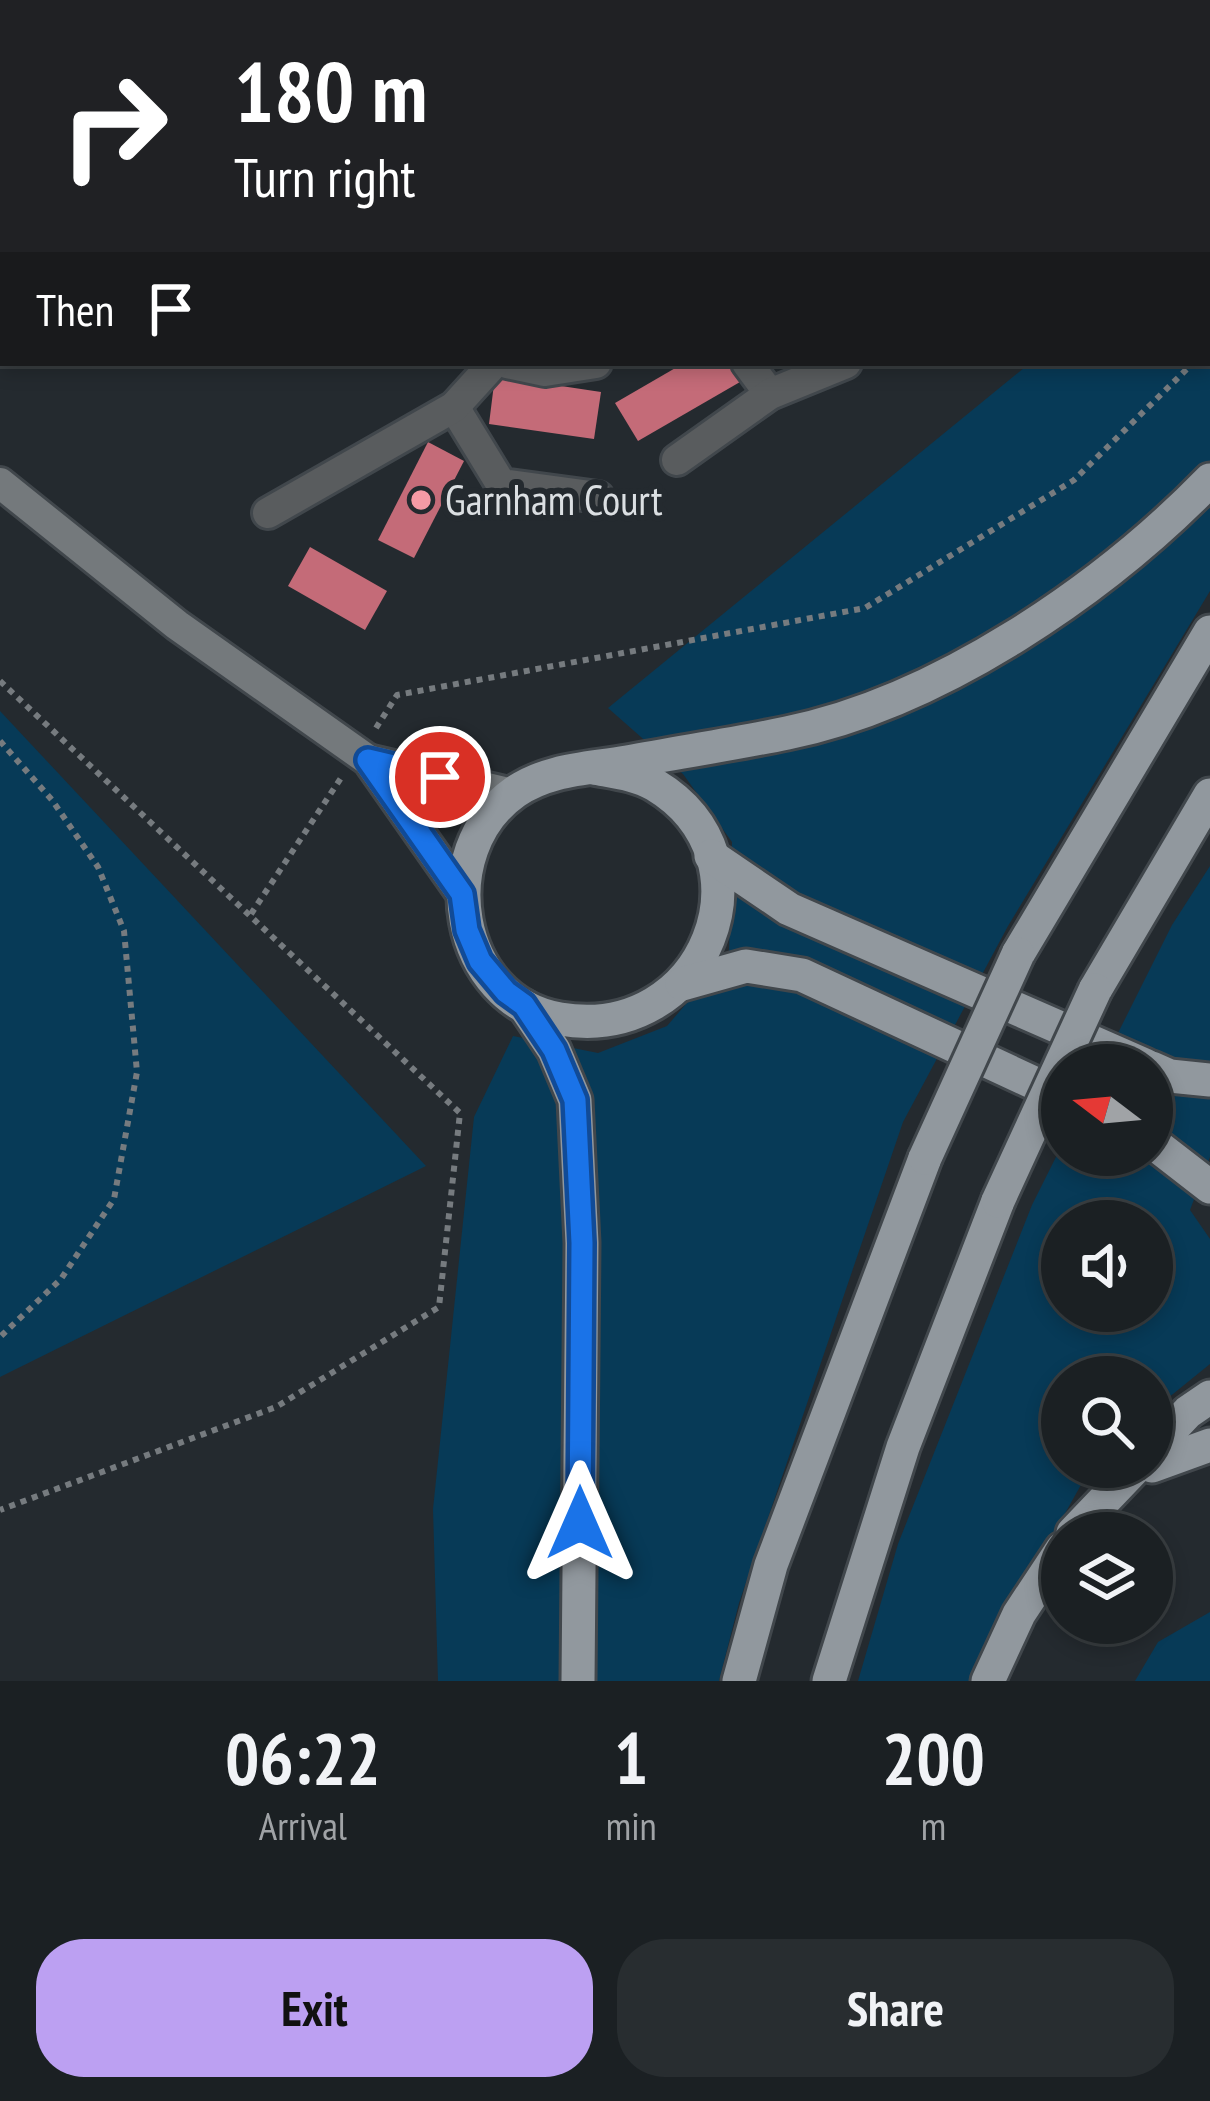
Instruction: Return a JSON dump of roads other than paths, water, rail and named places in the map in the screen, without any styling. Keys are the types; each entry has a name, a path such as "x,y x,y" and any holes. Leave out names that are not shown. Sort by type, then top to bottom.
{"highway":[{"path":"1041,1086 802,975 746,966 682,984 638,1014 602,1023 555,1019 506,992 480,961 467,930 462,894 468,857 478,835 512,794 546,775 794,732 918,690 1041,622 1168,524 1210,481"},
{"path":"739,1681 771,1565 926,1158 1018,953 1210,632"},
{"path":"594,767 638,777 668,794 695,824 711,856 717,887 713,925 702,954 682,984"},
{"path":"830,1681 903,1448 998,1201 1095,990 1210,795"},
{"path":"711,856 790,909 1099,1044"},
{"path":"524,1005 554,1050 575,1100 582,1243 578,1681"},
{"path":"1173,1076 1210,1080"},
{"path":"1173,1158 1210,1186"},
{"path":"1173,1428 1210,1397"},
{"path":"1173,1458 1210,1445"},
{"path":"1096,1512 1122,1488"},
{"path":"988,1681 1019,1614 1041,1581"}],"main road":[{"path":"0,483 176,625 363,757 462,894"},
{"path":"363,757 512,794"}],"street":[{"path":"268,513 454,407 491,366"},
{"path":"521,366 545,371 577,366"},
{"path":"749,366 770,394"},
{"path":"677,460 770,394 839,366"},
{"path":"454,407 501,484 598,497"}],"place":[{"name":"Garnham Court","path":"421,500"}]}
